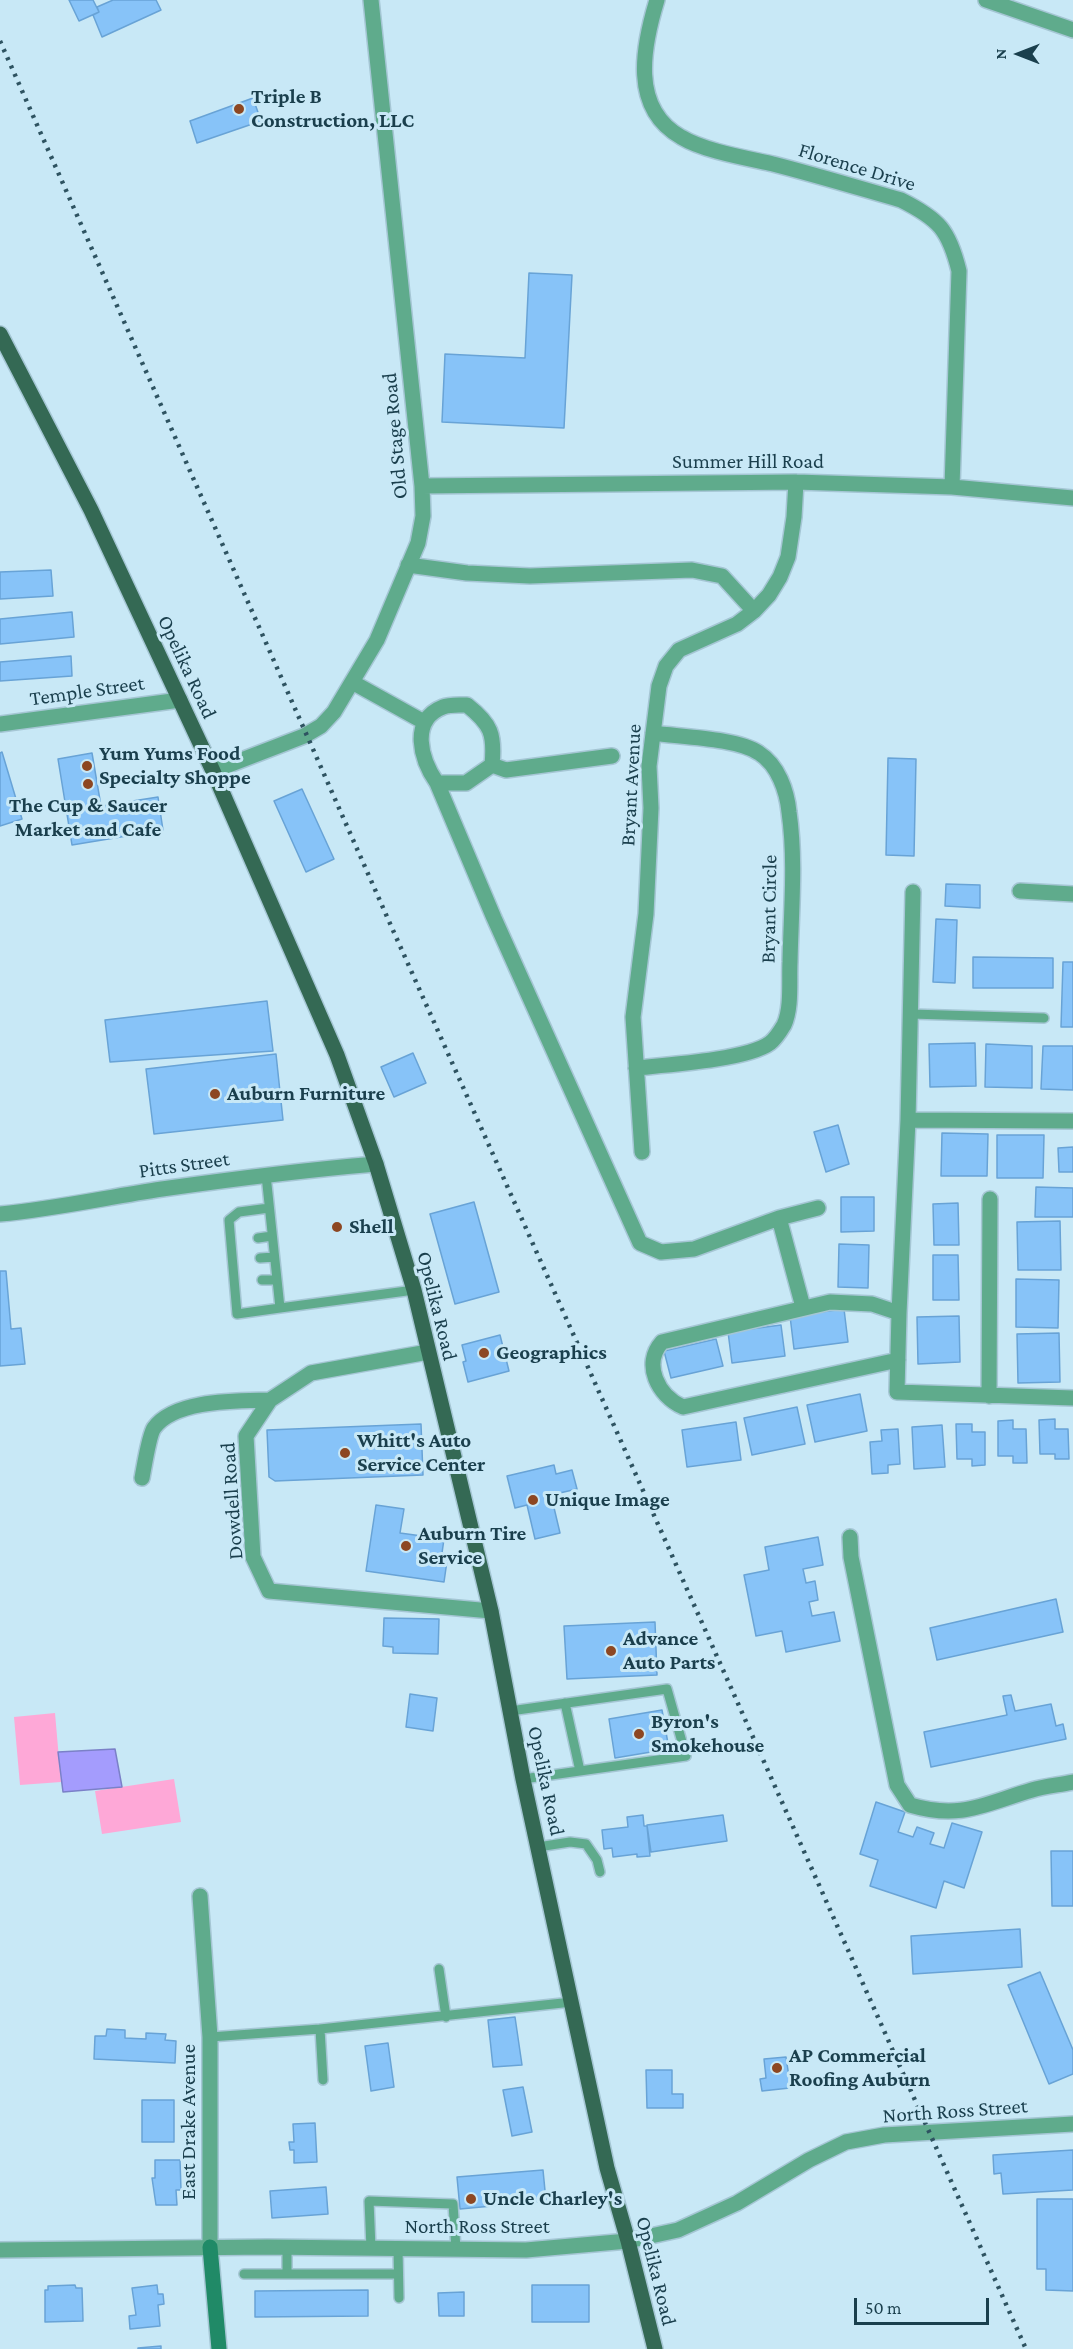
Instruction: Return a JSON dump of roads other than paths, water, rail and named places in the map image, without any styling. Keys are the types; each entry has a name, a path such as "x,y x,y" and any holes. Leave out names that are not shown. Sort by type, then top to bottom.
{"main road":[{"name":"Opelika Road","path":"0,334 91,510 213,771 337,1055 376,1164 414,1290 490,1611 523,1779 607,2168 655,2349"}],"street":[{"name":"Old Stage Road","path":"213,771 304,736 321,726 334,712 377,640 418,543 423,516 422,486 371,0"},
{"name":"Florence Drive","path":"657,0 645,48 643,68 649,98 653,108 665,124 681,137 719,151 902,200 922,210 940,225 953,244 959,271 952,487"},
{"path":"986,0 1073,30"},
{"name":"Summer Hill Road","path":"422,486 796,482 952,487 1073,498"},
{"name":"Bryant Avenue","path":"642,1152 633,1017 646,914 651,808 649,766 659,686 666,666 679,650 736,624 754,611 769,595 788,557 795,517 796,482"},
{"path":"408,565 467,573 530,576 692,570 722,576 754,611"},
{"path":"352,682 424,722"},
{"name":"Temple Street","path":"0,724 180,700"},
{"path":"437,783 466,783 492,765 494,747 492,734 485,719 467,705 445,706 424,722 420,745 427,768 437,783 494,918 640,1243 661,1252 694,1249 779,1218 818,1208"},
{"name":"Bryant Circle","path":"636,1068 688,1064 751,1051 770,1043 784,1024 789,1002 793,874 789,811 776,770 760,753 740,744 652,733"},
{"path":"492,765 506,770 612,756"},
{"path":"1020,891 1073,894"},
{"path":"914,892 897,1392 1073,1398"},
{"path":"908,1120 1073,1121"},
{"name":"Pitts Street","path":"0,1214 38,1211 160,1189 376,1164"},
{"path":"989,1396 990,1199"},
{"path":"779,1218 802,1307"},
{"path":"898,1312 872,1304 830,1302 802,1307 778,1315 662,1342 653,1351 652,1364 665,1396 683,1407 898,1360"},
{"name":"Dowdell Road","path":"428,1352 311,1373 270,1400 246,1436 253,1557 269,1591 490,1611"},
{"path":"142,1478 154,1428 176,1410 217,1402 270,1400"},
{"path":"850,1537 851,1557 897,1785 910,1805 932,1811 974,1810 1033,1790 1073,1782"},
{"name":"East Drake Avenue","path":"200,1896 210,2037 210,2247 219,2349"},
{"name":"North Ross Street","path":"0,2250 287,2247 526,2250 628,2241 678,2230 727,2208 809,2160 846,2142 884,2135 1073,2124"}],"lane":[{"path":"911,1014 1044,1018"},
{"path":"266,1175 280,1308"},
{"path":"269,1208 239,1212 229,1220 235,1240 237,1260 237,1314 414,1290"},
{"path":"258,1238 272,1236"},
{"path":"260,1258 274,1257"},
{"path":"262,1280 277,1280"},
{"path":"510,1711 667,1689 686,1756 523,1779"},
{"path":"565,1703 580,1771"},
{"path":"538,1846 570,1842 586,1844 597,1860 600,1872"},
{"path":"439,1969 446,2017"},
{"path":"210,2037 446,2017 572,2002"},
{"path":"320,2029 323,2080"},
{"path":"371,2248 369,2201 453,2204 456,2249"},
{"path":"287,2247 287,2274"},
{"path":"398,2248 399,2298"},
{"path":"244,2274 398,2274"}],"railway":[{"path":"0,41 392,928 1026,2349"}],"place":[{"name":"Triple B Construction, LLC","path":"239,109"},
{"name":"Yum Yums Food Specialty Shoppe","path":"87,766"},
{"name":"The Cup & Saucer Market and Cafe","path":"88,784"},
{"name":"Auburn Furniture","path":"215,1094"},
{"name":"Shell","path":"337,1227"},
{"name":"Geographics","path":"484,1353"},
{"name":"Whitt's Auto Service Center","path":"345,1453"},
{"name":"Unique Image","path":"533,1500"},
{"name":"Auburn Tire Service","path":"406,1546"},
{"name":"Advance Auto Parts","path":"611,1651"},
{"name":"Byron's Smokehouse","path":"639,1734"},
{"name":"AP Commercial Roofing Auburn","path":"777,2068"},
{"name":"Uncle Charley's","path":"471,2199"}]}
